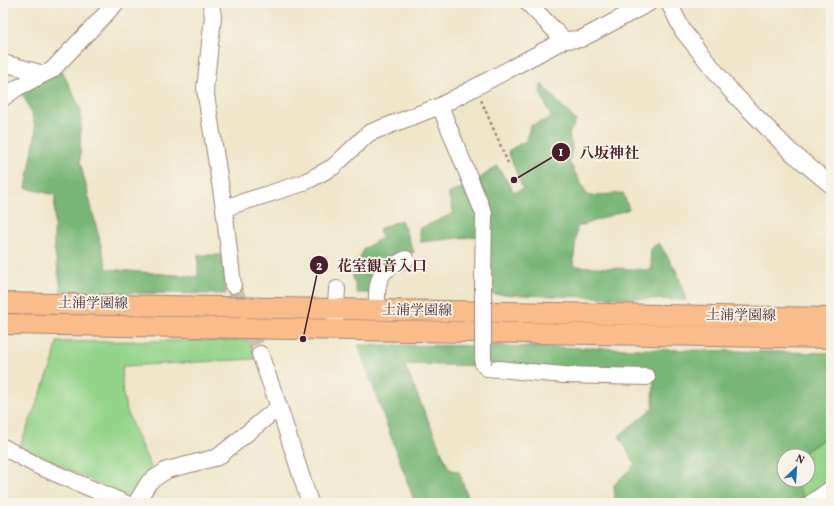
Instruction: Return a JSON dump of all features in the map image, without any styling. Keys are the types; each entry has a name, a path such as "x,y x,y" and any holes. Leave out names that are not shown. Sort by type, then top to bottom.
{"main road":[{"name":"土浦学園線","path":"3,303 831,318"},
{"name":"土浦学園線","path":"3,324 831,338"}],"street":[{"path":"3,98 17,88 52,70 116,3"},
{"path":"211,3 213,17 205,89 224,208 233,285"},
{"path":"528,3 564,40"},
{"path":"224,208 303,183 333,167 370,133 440,106 564,40 581,39 649,3"},
{"path":"669,3 683,31 731,92 790,151 831,185"},
{"path":"3,63 44,74"},
{"path":"440,106 484,214 483,364 487,368 564,375 646,377"},
{"path":"377,310 378,284 380,277 385,270 406,260"},
{"path":"335,330 337,289"},
{"path":"260,354 280,407 310,503"},
{"path":"136,503 149,482 168,470 218,457 280,407"},
{"path":"3,447 38,466 125,503"},
{"path":"811,503 831,489"}],"path":[{"path":"476,87 508,163"}],"green space":[{"path":"62,71 81,110 80,162 107,269 198,277 198,255 223,255 226,294 60,292 61,289 54,246 55,195 26,188 36,132 32,113 21,91"},
{"path":"541,84 576,121 569,133 572,148 569,162 588,196 623,193 629,209 577,227 573,266 652,270 650,249 659,243 677,272 686,300 488,294 487,235 421,242 419,229 454,213 448,194 473,183 497,166 514,192 523,189 508,151 527,140 530,126 552,118 540,92"},
{"path":"401,220 414,252 391,262 373,293 357,293 352,272 365,248 382,238 379,229"},
{"path":"250,340 255,359 123,366 123,392 126,405 134,430 151,467 133,498 109,489 20,446 53,362 57,342"},
{"path":"358,345 490,346 831,353 831,434 811,448 776,448 776,488 799,488 804,498 796,503 610,503 615,498 614,485 635,464 619,436 653,408 654,370 404,364 449,469 459,472 470,503 415,503"},
{"path":"831,434 831,480 804,498 799,488 816,488 816,448 811,448"}],"waterway":[{"path":"147,503 153,490"}],"tunnel":[{"path":"233,285 260,354"}],"place":[{"name":"八坂神社","path":"514,180"},
{"name":"花室観音入口","path":"303,339"}]}
